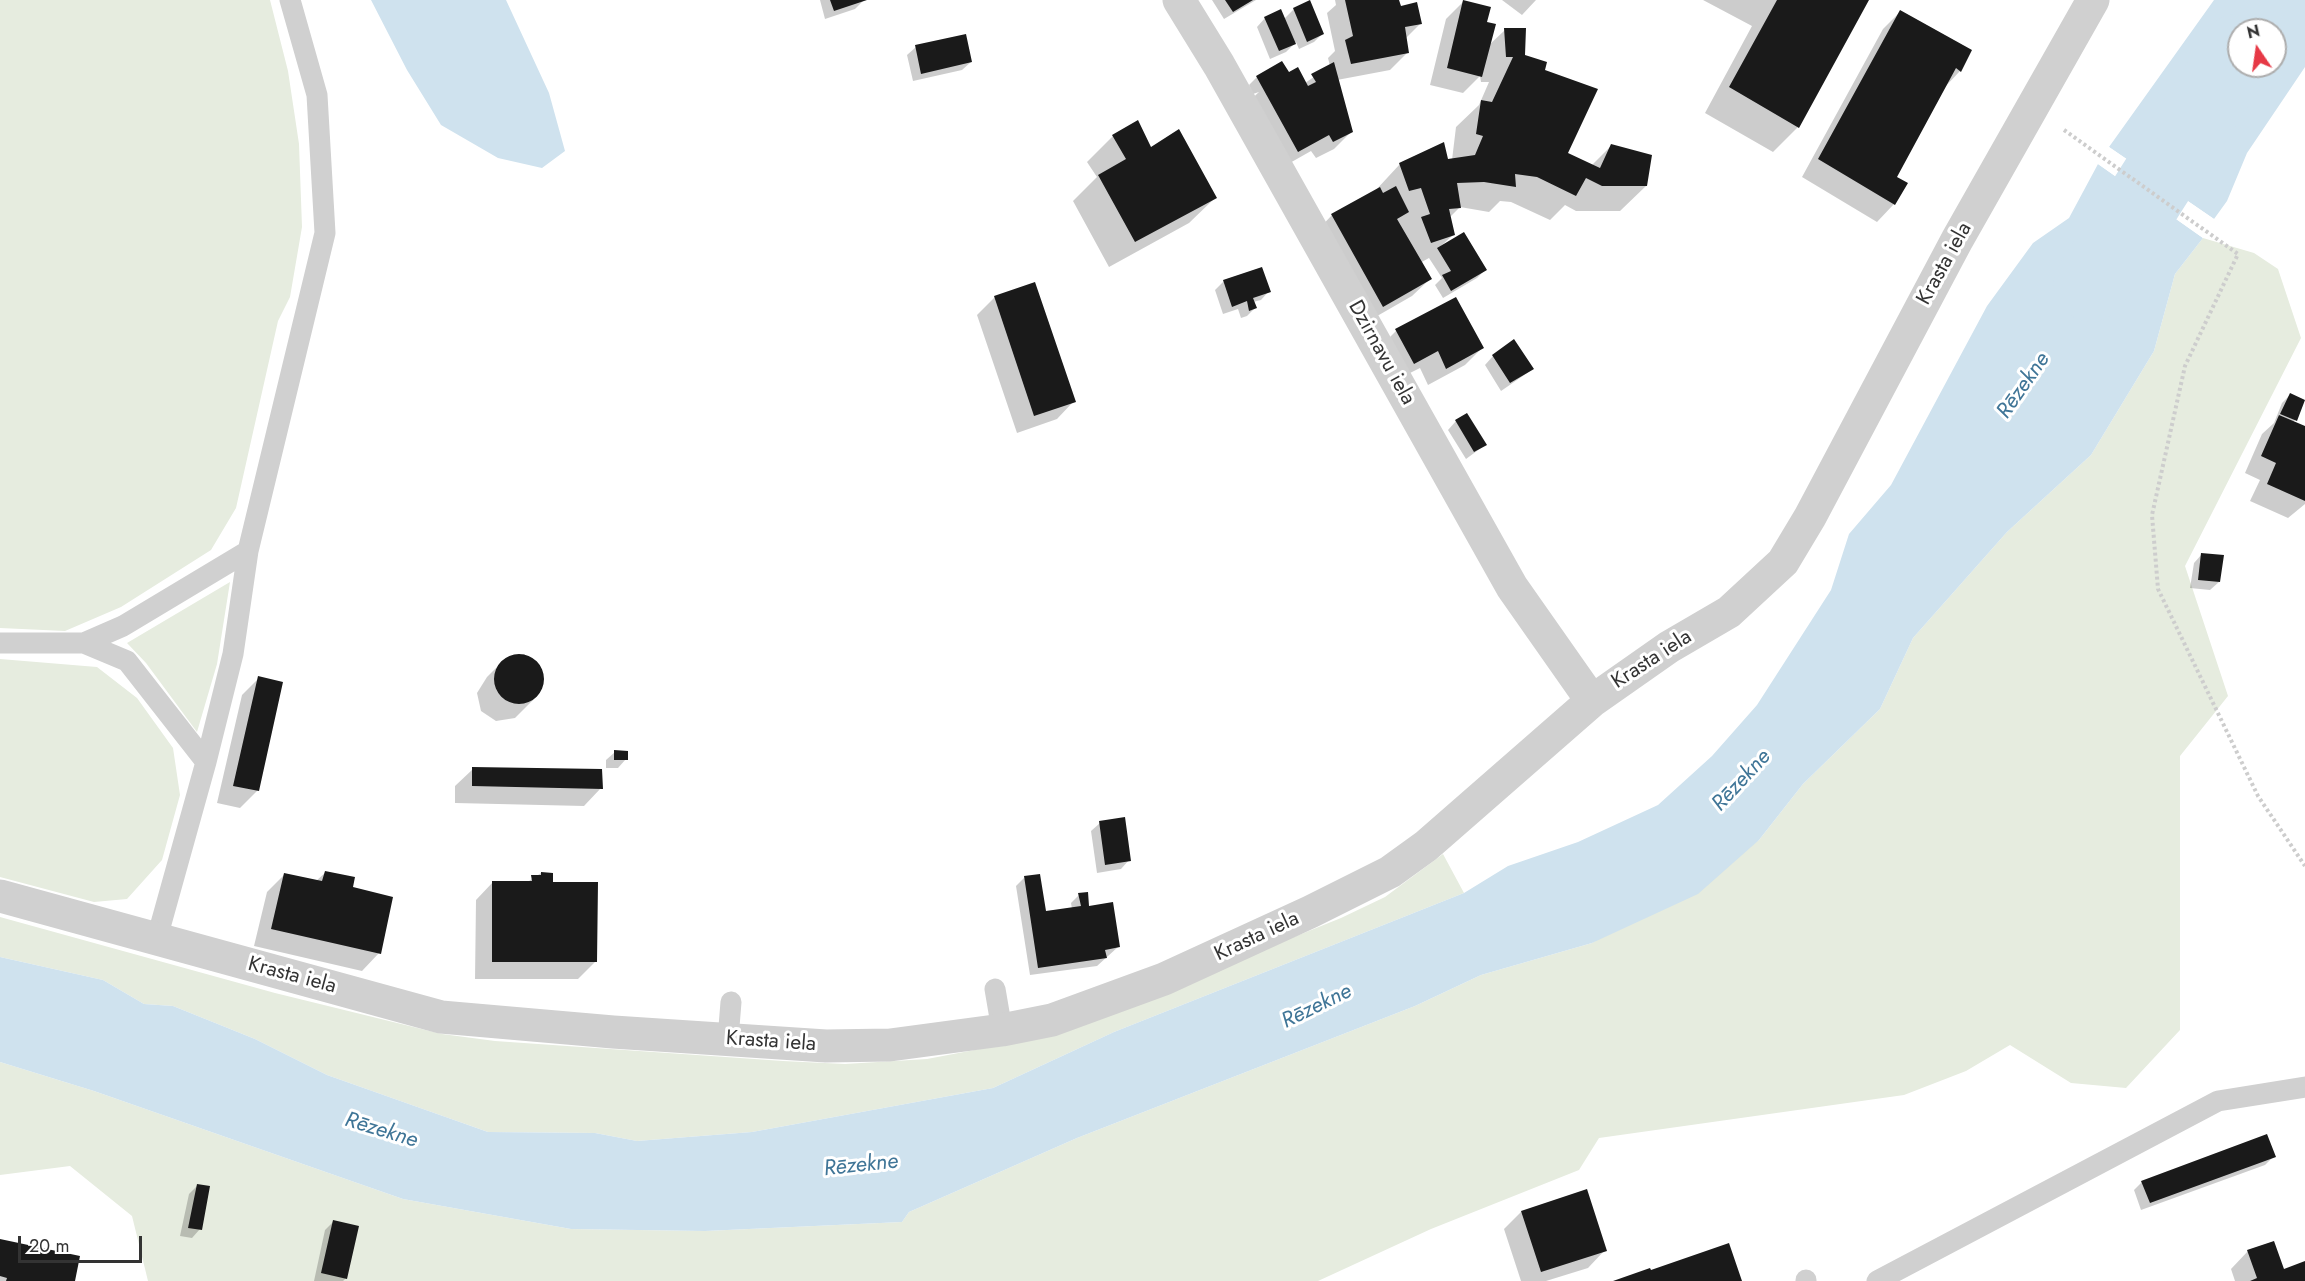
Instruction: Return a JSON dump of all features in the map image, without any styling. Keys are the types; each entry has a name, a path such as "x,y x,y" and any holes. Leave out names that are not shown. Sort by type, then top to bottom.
{"street":[{"name":"Dzirnavu iela","path":"1179,0 1219,65 1512,587 1592,700"},
{"name":"Krasta iela","path":"0,896 441,1017 826,1046 891,1045 1002,1030 1052,1020 1164,979 1310,912 1390,872 1426,846 1592,700 1668,647 1729,612 1749,596 1783,562 1810,517 1957,240 2093,0"}],"lane":[{"path":"157,939 233,654 248,551 325,233 317,95 290,0"},
{"path":"84,644 123,626 248,551"},
{"path":"0,643 84,644 127,661 206,762"},
{"path":"995,989 1002,1030"},
{"path":"728,1039 732,1002"},
{"path":"1877,1281 2218,1101 2305,1087"}],"path":[{"path":"2033,109 2104,156 2238,254 2185,366 2152,515 2158,589 2259,796 2305,866"}],"shaded area":[{"path":"0,0 270,0 288,71 299,144 302,227 290,297 278,321 236,508 211,550 121,607 65,631 0,628"},
{"path":"2203,238 2254,253 2278,269 2301,338 2185,566 2228,696 2180,756 2180,1030 2126,1088 2071,1083 2010,1045 1966,1071 1904,1095 1599,1138 1579,1170 1431,1229 1318,1281 148,1281 132,1216 70,1166 0,1175 0,1062 94,1091 403,1199 571,1229 705,1231 902,1222 909,1212 1077,1138 1415,1006 1481,975 1592,943 1759,840 1803,784 1880,709 1913,638 2007,532 2091,455 2154,351 2175,274"},
{"path":"230,582 217,664 197,732 146,663 127,643"},
{"path":"0,659 97,667 137,698 173,748 180,795 162,860 127,899 94,902 0,877"},
{"path":"1443,854 1464,893 1114,1032 993,1088 752,1132 637,1141 595,1133 488,1132 327,1075 255,1039 173,1006 144,1004 103,980 0,957 0,917 275,993 442,1034 495,1041 783,1061 845,1064 927,1059 1048,1036 1341,918 1385,897"}],"water":[{"path":"371,0 506,0 549,93 565,151 542,168 498,158 441,125 407,70"},
{"path":"2214,0 2305,0 2305,67 2247,153 2227,201 2214,219 2109,147"},
{"path":"2098,164 2203,238 2175,274 2154,351 2091,455 2007,532 1913,638 1880,709 1803,784 1759,840 1698,894 1592,943 1481,975 1415,1006 1077,1138 909,1212 902,1222 705,1231 571,1229 403,1199 94,1091 0,1062 0,957 103,980 144,1004 173,1006 255,1039 327,1075 488,1132 595,1133 637,1141 752,1132 993,1088 1114,1032 1464,893 1508,866 1578,842 1658,805 1712,756 1757,705 1831,590 1849,534 1891,485 1987,306 2033,243 2069,218"}],"pier":[{"path":"2109,147 2214,219 2213,222 2107,150"},
{"path":"2100,162 2205,236 2203,238 2098,164"}],"building":[{"path":"830,0 867,0 834,11"},
{"path":"1225,0 1253,0 1233,12"},
{"path":"1310,0 1324,34 1307,42 1293,8"},
{"path":"1345,0 1399,0 1401,6 1417,2 1422,24 1405,27 1409,53 1351,64 1345,40 1353,36"},
{"path":"1463,0 1491,7 1487,22 1496,24 1482,77 1447,68"},
{"path":"1777,0 1869,0 1799,128 1729,87"},
{"path":"1281,9 1296,44 1279,51 1264,17"},
{"path":"1900,10 1972,50 1961,72 1956,68 1897,177 1908,183 1895,205 1818,159"},
{"path":"1504,28 1526,28 1525,55 1547,62 1545,70 1598,89 1568,153 1600,168 1611,144 1652,155 1647,186 1602,186 1586,178 1576,196 1537,177 1515,174 1516,187 1484,182 1457,183 1461,208 1449,209 1455,235 1431,243 1421,217 1430,214 1421,188 1409,191 1399,163 1444,142 1448,159 1475,155 1483,136 1476,134 1481,100 1492,102 1513,57 1506,57"},
{"path":"966,34 972,62 921,74 915,45"},
{"path":"1282,61 1289,72 1298,67 1308,86 1316,82 1311,74 1334,62 1353,132 1333,142 1329,135 1298,152 1256,76"},
{"path":"1138,120 1151,147 1179,129 1217,198 1135,242 1098,175 1126,159 1112,135"},
{"path":"1396,186 1409,212 1397,219 1432,279 1383,307 1331,214 1380,187 1383,193"},
{"path":"1464,232 1487,270 1451,291 1442,275 1451,271 1437,248"},
{"path":"1262,267 1271,292 1253,298 1257,308 1249,311 1247,301 1232,307 1223,280"},
{"path":"1035,282 1076,402 1034,416 994,296"},
{"path":"1456,297 1484,348 1446,369 1438,351 1414,364 1395,329"},
{"path":"1514,339 1534,369 1510,383 1492,355"},
{"path":"2290,393 2305,400 2297,421 2280,414"},
{"path":"1467,413 1487,445 1474,452 1455,420"},
{"path":"2279,415 2305,426 2305,501 2267,484 2276,463 2261,456"},
{"path":"2201,553 2224,555 2220,582 2198,580"},
{"path":"519,654 537,661 544,679 537,697 519,704 501,697 494,679 501,661"},
{"path":"258,676 283,682 259,791 233,786"},
{"path":"614,750 628,751 628,760 614,760"},
{"path":"472,767 602,769 603,789 472,786"},
{"path":"1125,817 1131,861 1105,865 1099,821"},
{"path":"325,871 355,877 353,887 393,897 381,954 271,929 284,873 322,881"},
{"path":"541,872 553,873 553,882 598,882 597,962 492,962 492,881 532,881 531,875 541,875"},
{"path":"1040,874 1046,911 1081,906 1078,893 1088,892 1089,906 1113,902 1120,947 1105,950 1107,958 1038,968 1024,876"},
{"path":"2267,1134 2276,1157 2150,1203 2141,1181"},
{"path":"197,1184 210,1186 202,1230 188,1228"},
{"path":"1587,1189 1607,1251 1541,1272 1521,1211"},
{"path":"333,1220 359,1226 347,1279 321,1273"},
{"path":"0,1239 80,1256 75,1281 6,1281 7,1278 0,1276"},
{"path":"2274,1241 2284,1269 2305,1261 2305,1281 2250,1281 2257,1278 2247,1250"},
{"path":"1729,1243 1742,1281 1613,1281 1650,1268 1651,1270"}],"waterway":[{"name":"Rēzekne","path":"2091,284 2227,70"}]}
